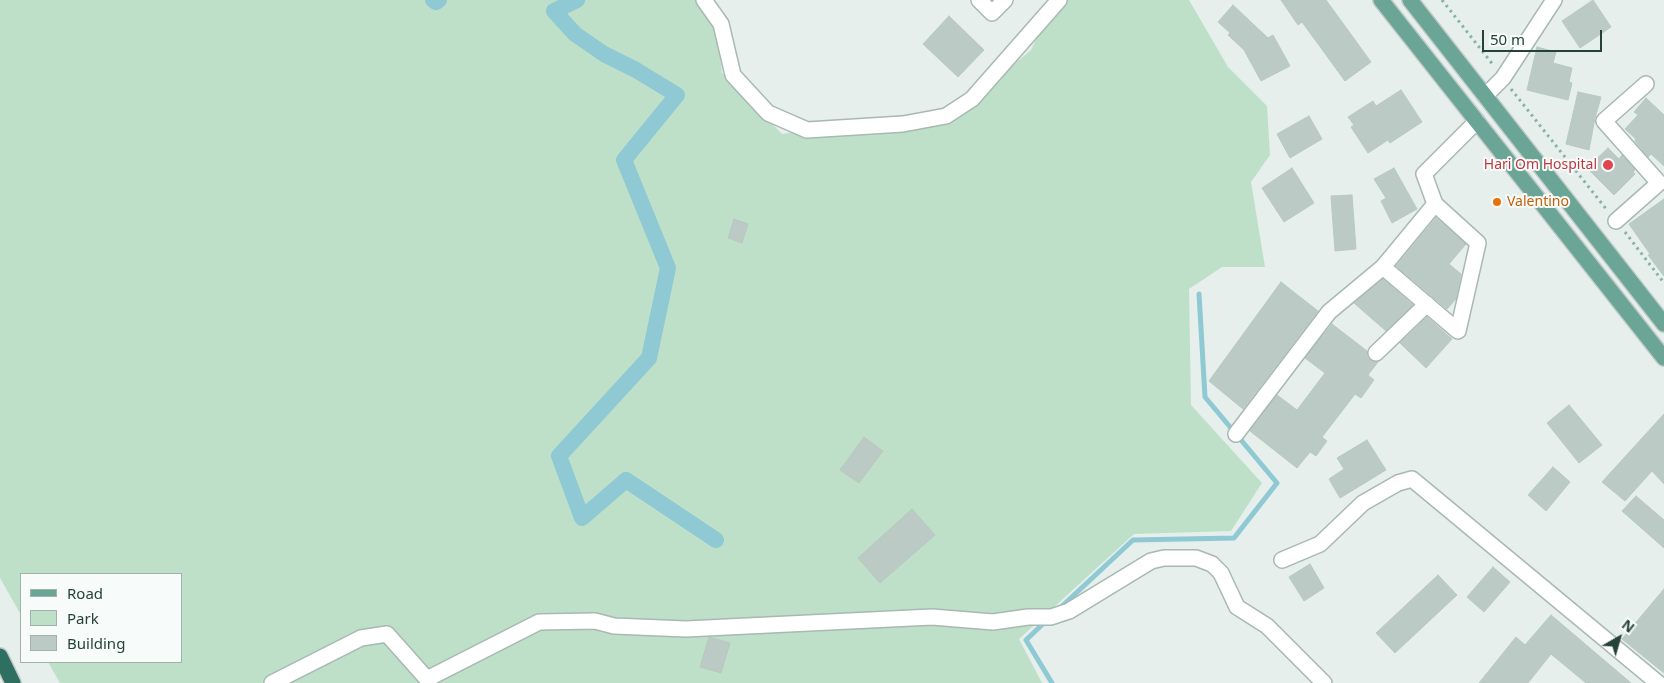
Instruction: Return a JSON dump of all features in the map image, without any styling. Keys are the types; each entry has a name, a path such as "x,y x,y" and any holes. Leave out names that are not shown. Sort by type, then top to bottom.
{"highway":[{"path":"0,656 13,683"}],"main road":[{"path":"1381,0 1664,358"},
{"path":"1410,0 1664,324"},
{"path":"1473,115 1485,96"}],"street":[{"path":"704,0 721,24 733,75 768,113 807,130 903,124 946,116 972,99 1059,0"},
{"path":"979,0 992,14 1005,0"},
{"path":"1485,96 1503,78 1554,0"},
{"path":"1616,221 1659,183 1604,121 1646,84"},
{"path":"1383,267 1458,332 1478,243 1435,204 1424,174 1473,115"},
{"path":"1236,434 1329,312 1383,267 1435,204"},
{"path":"1376,354 1427,304"},
{"path":"1282,560 1320,544 1363,503 1398,483 1412,479 1658,683"},
{"path":"272,683 361,638 387,634 427,680 539,622 595,621 614,626 686,629 932,617 993,622 1028,617 1051,617 1069,611 1151,561 1164,558 1196,558 1212,564 1221,573 1237,607 1267,626 1324,683"}],"path":[{"path":"1442,0 1664,282"}],"green space":[{"path":"0,0 714,0 722,73 782,134 807,130 946,121 1031,50 1055,0 1189,0 1228,67 1267,106 1270,155 1251,182 1265,267 1222,267 1189,289 1191,405 1262,483 1231,531 1134,534 1019,639 1042,683 60,683 49,663 182,663 182,573 20,573 20,613 0,578"}],"building":[{"path":"1281,0 1326,0 1371,62 1345,81 1302,22 1298,25"},
{"path":"1593,0 1611,27 1580,48 1562,21"},
{"path":"1233,5 1268,38 1273,35 1290,66 1261,81 1244,50 1228,35 1230,33 1218,22"},
{"path":"949,16 984,50 958,77 923,44"},
{"path":"1537,47 1556,52 1553,63 1572,68 1569,82 1572,83 1568,100 1527,90"},
{"path":"1401,90 1422,122 1390,143 1388,140 1368,153 1351,127 1354,125 1348,117 1373,101 1376,106"},
{"path":"1578,92 1601,97 1589,150 1566,144"},
{"path":"1646,98 1664,115 1664,166 1651,154 1648,157 1635,141 1636,139 1625,129 1638,115 1634,112"},
{"path":"1309,116 1322,139 1290,158 1277,134"},
{"path":"1608,148 1619,159 1622,155 1635,170 1633,172 1635,174 1614,195 1587,168"},
{"path":"1292,168 1314,203 1284,222 1262,188"},
{"path":"1394,168 1417,209 1392,223 1381,201 1386,198 1374,179"},
{"path":"1352,195 1356,249 1335,251 1331,196"},
{"path":"1664,199 1664,276 1648,255 1650,254 1629,224"},
{"path":"1436,218 1466,244 1449,264 1461,274 1456,299 1447,309 1396,266"},
{"path":"734,219 748,224 742,243 728,238"},
{"path":"1383,279 1413,305 1386,331 1354,303"},
{"path":"1281,282 1318,311 1243,409 1209,381"},
{"path":"1427,317 1452,339 1426,368 1400,343"},
{"path":"1332,324 1367,351 1367,356 1370,360 1378,362 1368,375 1374,380 1361,398 1355,394 1322,437 1327,441 1316,456 1310,452 1297,468 1250,431 1277,395 1297,410 1325,373 1305,358"},
{"path":"1569,405 1602,445 1579,463 1547,423"},
{"path":"1664,414 1664,484 1652,471 1625,501 1602,482"},
{"path":"864,437 883,451 859,483 840,470"},
{"path":"1367,440 1386,470 1340,498 1329,479 1344,469 1337,458"},
{"path":"1553,467 1570,482 1546,511 1528,495"},
{"path":"1636,496 1664,520 1664,548 1622,511"},
{"path":"912,509 935,535 880,583 858,558"},
{"path":"1310,564 1324,588 1304,601 1289,577"},
{"path":"1493,567 1510,582 1484,612 1467,597"},
{"path":"1438,575 1457,595 1395,653 1376,633"},
{"path":"1664,589 1664,673 1622,639"},
{"path":"1551,615 1631,683 1586,683 1551,654 1528,683 1479,683 1516,637 1525,645"},
{"path":"709,637 730,643 721,673 700,667"}],"waterway":[{"path":"433,0 436,2 439,0"},
{"path":"577,0 554,11 575,34 604,54 636,70 677,95 624,160 668,268 649,358 559,456 582,518 626,480 716,540"},
{"path":"1059,609 1133,540 1234,538 1277,483 1205,397 1199,294"},
{"path":"1047,620 1026,640 1052,683"}],"place":[{"name":"Hari Om Hospital","path":"1608,165"},
{"name":"Valentino","path":"1497,202"}]}
